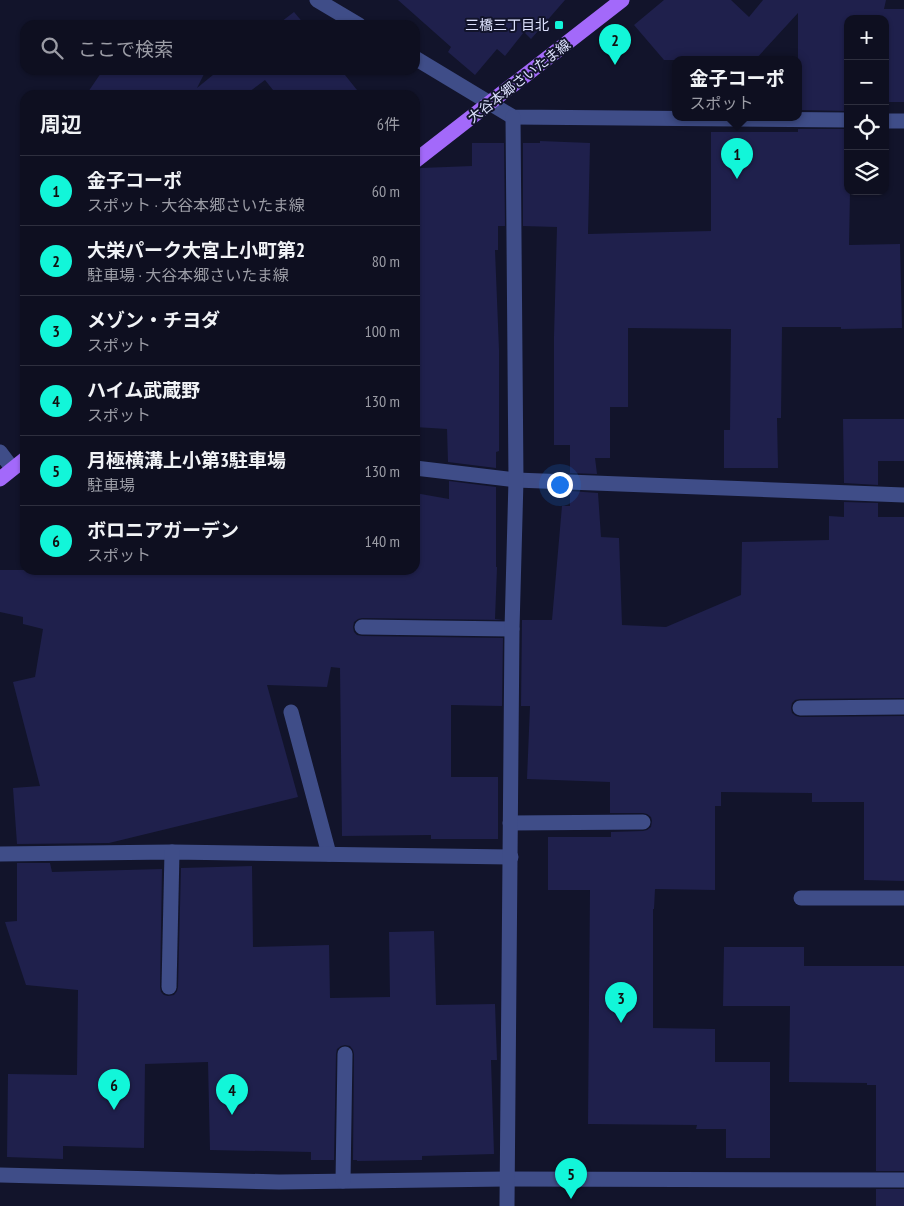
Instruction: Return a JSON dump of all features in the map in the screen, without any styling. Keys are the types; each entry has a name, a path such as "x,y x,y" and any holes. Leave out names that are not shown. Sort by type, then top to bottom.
{"main road":[{"name":"大谷本郷さいたま線","path":"420,157 622,0"},
{"path":"0,479 20,462"}],"street":[{"path":"318,0 351,20"},
{"path":"420,61 513,117 672,118"},
{"path":"507,1206 512,629 516,480 513,117"},
{"path":"802,120 844,120"},
{"path":"889,121 904,121"},
{"path":"0,452 12,468"},
{"path":"420,469 516,480 904,496"},
{"path":"362,627 512,629"},
{"path":"800,708 904,706"},
{"path":"291,712 329,854"},
{"path":"510,823 643,822"},
{"path":"0,854 172,852 511,857"},
{"path":"169,987 172,852"},
{"path":"801,898 904,898"},
{"path":"343,1181 345,1054"},
{"path":"0,1175 279,1182 904,1180"}],"building":[{"path":"398,0 565,0 531,39 524,32 505,56 497,49 475,75 448,52 451,47"},
{"path":"664,0 731,0 749,17 763,0 886,0 884,9 904,9 904,102 889,102 889,15 844,15 844,111 802,110 802,56 798,56 798,13 759,56 672,56 672,60 664,60 634,25"},
{"path":"294,12 301,20 284,20"},
{"path":"100,75 204,75 197,88 213,75 345,75 357,90 273,90 265,80 252,90 89,90"},
{"path":"798,129 844,129 844,195 850,195 849,245 900,244 902,328 841,329 841,327 782,327 781,418 777,418 778,468 724,468 724,430 730,430 731,329 628,328 628,407 610,407 610,458 595,458 597,474 570,473 570,445 554,445 557,227 523,226 523,143 540,143 540,141 590,143 588,234 711,231 711,132 798,132"},
{"path":"472,143 504,143 505,226 498,226 498,250 495,250 499,350 499,451 496,452 496,468 448,462 447,429 420,427 420,168 472,166"},
{"path":"843,419 904,419 904,461 878,461 878,485 844,483"},
{"path":"449,481 496,487 497,567 495,619 503,620 362,618 354,622 353,627 357,635 362,636 503,638 502,706 451,705 451,777 498,777 498,839 431,839 431,835 342,836 340,668 331,667 327,687 267,685 298,797 109,843 17,844 13,788 40,786 13,682 35,677 43,629 23,624 23,617 0,612 0,570 20,570 20,575 420,575 420,494 449,499"},
{"path":"570,491 598,493 601,537 619,538 622,625 666,627 741,595 742,542 829,540 829,516 844,517 844,502 878,503 878,517 904,517 904,698 800,699 792,703 791,708 792,713 800,717 904,716 904,881 864,880 864,802 812,802 812,793 721,792 721,806 715,806 715,890 655,889 653,909 653,1028 715,1029 715,1062 770,1062 770,1158 726,1158 726,1129 696,1129 697,1125 588,1124 590,890 548,890 548,837 611,837 611,832 647,830 651,827 652,821 651,817 643,813 610,813 610,782 527,779 530,706 521,706 522,620 552,620 562,506 570,506"},
{"path":"17,863 50,863 52,872 162,869 160,987 161,992 168,996 174,995 178,987 181,868 252,866 253,947 329,945 330,998 390,997 389,932 434,931 436,1005 495,1004 497,1060 491,1060 494,1154 422,1156 422,1160 353,1160 354,1054 350,1046 345,1045 337,1049 336,1054 334,1160 311,1160 311,1152 210,1150 208,1062 145,1064 144,1148 63,1146 63,1159 7,1157 8,1074 77,1075 78,990 26,985 5,922 17,921"},
{"path":"724,947 804,947 804,966 904,966 904,1171 876,1171 876,1085 867,1085 867,1083 789,1082 790,1006 723,1006"},
{"path":"876,1189 904,1189 904,1206 876,1206"}],"place":[{"name":"三橋三丁目北","path":"559,25"},
{"name":"大栄パーク大宮上小町第2","path":"615,65"},
{"name":"金子コーポ","path":"737,179"},
{"name":"メゾン・チヨダ","path":"621,1023"},
{"name":"ボロニアガーデン","path":"114,1110"},
{"name":"ハイム武蔵野","path":"232,1115"},
{"name":"月極横溝上小第3駐車場","path":"571,1199"}]}
